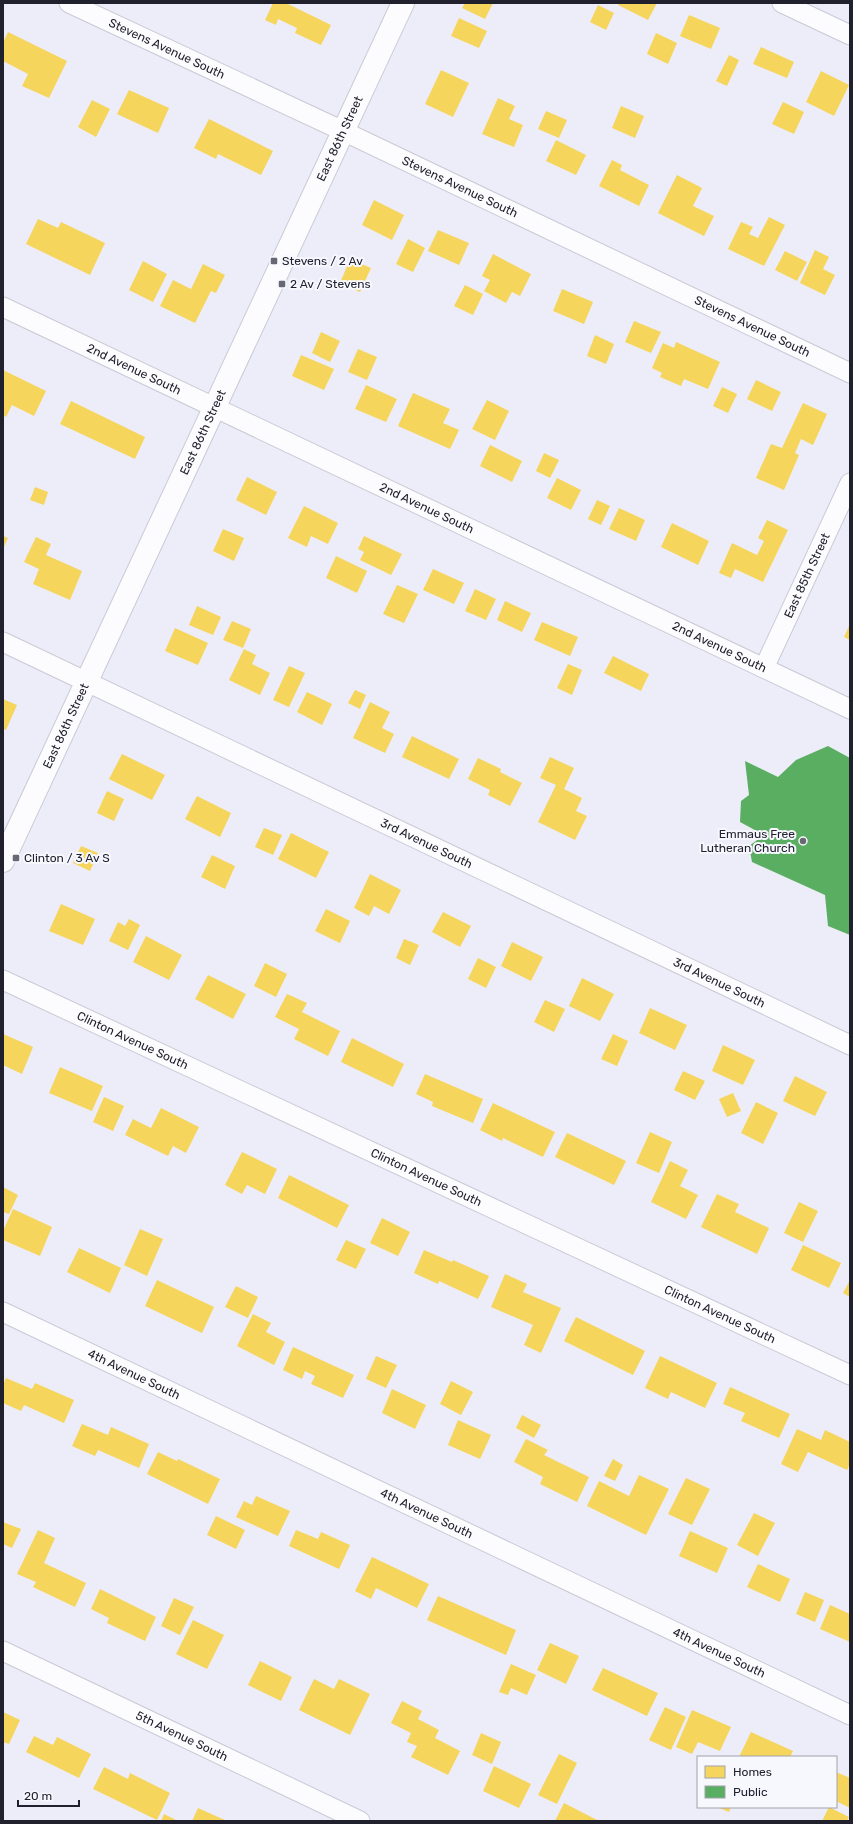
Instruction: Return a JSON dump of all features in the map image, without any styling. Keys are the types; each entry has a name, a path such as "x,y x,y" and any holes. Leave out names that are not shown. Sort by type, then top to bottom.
{"street":[{"name":"Stevens Avenue South","path":"69,3 343,131 850,373"},
{"name":"East 86th Street","path":"3,861 403,3"},
{"path":"782,3 850,35"},
{"name":"2nd Avenue South","path":"3,307 215,406 850,709"},
{"name":"East 85th Street","path":"764,668 850,483"},
{"name":"3rd Avenue South","path":"3,642 850,1045"},
{"name":"Clinton Avenue South","path":"3,980 850,1375"},
{"name":"4th Avenue South","path":"3,1312 850,1715"},
{"name":"5th Avenue South","path":"3,1651 360,1821"}],"building: Homes":[{"path":"273,3 286,3 331,25 321,45 295,33 297,28 278,19 276,25 265,20"},
{"path":"465,3 493,3 485,19 462,8"},
{"path":"619,3 657,3 648,20 618,5"},
{"path":"598,5 614,13 606,30 590,22"},
{"path":"689,15 720,28 711,49 680,36"},
{"path":"459,18 487,31 479,48 451,36"},
{"path":"8,32 67,61 49,98 22,86 28,74 3,61 3,43"},
{"path":"656,33 677,43 668,64 647,54"},
{"path":"761,47 794,62 787,78 753,64"},
{"path":"729,55 739,60 727,86 716,81"},
{"path":"441,70 469,83 453,117 425,104"},
{"path":"821,71 849,85 834,116 806,102"},
{"path":"129,90 169,108 158,133 117,114"},
{"path":"498,98 515,106 509,119 523,125 514,147 482,134"},
{"path":"92,100 110,109 96,137 78,127"},
{"path":"783,102 804,112 794,134 772,124"},
{"path":"621,106 644,116 635,138 612,128"},
{"path":"546,111 567,120 559,138 538,129"},
{"path":"209,119 273,151 261,175 218,154 216,159 194,148"},
{"path":"556,140 586,155 576,175 546,161"},
{"path":"612,160 622,165 620,170 649,185 639,206 599,186"},
{"path":"677,175 702,188 693,206 714,216 704,236 658,213"},
{"path":"374,200 404,215 392,240 362,225"},
{"path":"769,217 785,225 764,266 728,249 741,222 753,227 749,234 758,238"},
{"path":"38,219 58,228 61,222 105,243 90,275 26,244"},
{"path":"438,230 469,243 459,265 428,251"},
{"path":"408,239 425,248 413,272 396,264"},
{"path":"815,250 829,257 823,269 835,275 825,295 800,283"},
{"path":"785,251 807,262 797,281 775,270"},
{"path":"493,254 531,274 520,296 512,292 506,303 484,291 490,280 482,276"},
{"path":"350,259 371,268 360,292 340,283"},
{"path":"143,261 167,274 153,302 129,290"},
{"path":"203,264 225,275 216,293 211,291 195,323 160,306 173,280 191,289"},
{"path":"465,285 483,294 473,315 454,306"},
{"path":"562,289 593,302 584,324 553,311"},
{"path":"634,321 661,332 651,353 625,342"},
{"path":"321,332 340,341 330,362 312,353"},
{"path":"595,335 614,344 606,364 587,356"},
{"path":"676,342 720,362 708,389 684,379 681,386 660,377 662,373 652,368 663,343 674,348"},
{"path":"358,349 377,357 367,380 348,372"},
{"path":"301,355 334,369 324,390 292,376"},
{"path":"3,370 46,391 34,416 12,405 6,417 3,415"},
{"path":"756,380 781,392 772,411 747,399"},
{"path":"366,385 397,399 386,422 355,409"},
{"path":"722,387 737,394 728,413 713,406"},
{"path":"413,393 450,409 443,423 459,430 450,449 398,426"},
{"path":"487,400 509,411 495,440 472,429"},
{"path":"71,401 145,437 135,459 60,424"},
{"path":"803,403 827,414 813,445 801,439 795,453 799,455 784,490 756,478 771,444 782,448"},
{"path":"490,445 522,461 512,482 480,466"},
{"path":"544,453 559,460 550,478 536,471"},
{"path":"247,477 277,492 266,515 236,500"},
{"path":"557,478 581,490 571,510 547,498"},
{"path":"35,487 48,492 44,505 30,500"},
{"path":"597,500 610,506 601,525 588,519"},
{"path":"304,506 338,523 328,544 311,536 307,547 288,538"},
{"path":"619,508 645,520 636,541 609,529"},
{"path":"767,520 788,530 763,582 735,569 731,578 719,573 732,543 757,555 764,541 758,538"},
{"path":"672,523 709,541 698,565 661,547"},
{"path":"223,529 244,538 234,561 213,551"},
{"path":"3,536 8,538 3,549"},
{"path":"364,536 402,554 391,575 360,560 364,552 358,549"},
{"path":"36,537 51,544 46,555 82,571 70,600 33,584 39,569 24,562"},
{"path":"336,556 367,571 357,593 326,578"},
{"path":"433,569 464,583 454,604 423,590"},
{"path":"397,585 418,594 404,623 383,614"},
{"path":"475,589 496,599 486,620 465,611"},
{"path":"505,601 531,613 522,632 497,620"},
{"path":"197,606 221,617 213,635 189,625"},
{"path":"232,621 251,629 243,648 223,640"},
{"path":"542,622 578,637 570,656 534,640"},
{"path":"850,624 850,640 844,637"},
{"path":"175,628 208,643 198,665 165,651"},
{"path":"244,649 256,655 252,664 270,673 260,695 229,680"},
{"path":"613,656 649,674 641,691 604,673"},
{"path":"568,664 582,670 572,695 557,688"},
{"path":"289,666 305,673 289,707 273,700"},
{"path":"355,690 366,695 360,709 348,703"},
{"path":"307,692 332,704 322,725 297,712"},
{"path":"3,699 17,705 6,730 3,729"},
{"path":"370,702 390,712 382,728 394,734 385,753 353,738"},
{"path":"412,736 459,759 449,779 402,757"},
{"path":"122,754 165,775 152,800 109,779"},
{"path":"550,757 574,768 564,789 582,798 576,811 587,816 575,840 538,822 556,785 540,778"},
{"path":"478,758 501,769 500,772 522,783 510,806 488,795 490,790 468,779"},
{"path":"107,791 124,799 114,821 97,813"},
{"path":"197,796 231,813 220,837 185,819"},
{"path":"264,828 282,835 273,855 255,847"},
{"path":"291,833 329,852 316,878 278,859"},
{"path":"81,846 98,853 90,871 73,863"},
{"path":"212,855 235,866 225,889 201,877"},
{"path":"370,874 401,890 389,914 374,906 369,916 354,908"},
{"path":"61,904 95,919 83,945 49,931"},
{"path":"326,909 350,921 340,943 315,931"},
{"path":"443,912 471,926 460,947 432,932"},
{"path":"129,919 140,925 128,950 109,941 118,922 125,926"},
{"path":"146,936 182,955 169,980 133,962"},
{"path":"404,939 419,945 410,965 396,958"},
{"path":"512,942 543,957 531,981 501,966"},
{"path":"478,958 496,967 486,988 468,979"},
{"path":"265,963 287,974 276,997 254,986"},
{"path":"208,975 246,994 233,1019 195,999"},
{"path":"582,978 614,994 600,1021 569,1006"},
{"path":"287,994 307,1003 302,1012 340,1031 328,1056 294,1039 299,1029 275,1017"},
{"path":"545,1000 565,1009 554,1032 534,1022"},
{"path":"650,1008 687,1025 675,1050 639,1033"},
{"path":"3,1034 33,1047 22,1074 3,1065"},
{"path":"613,1034 628,1041 617,1066 601,1059"},
{"path":"352,1038 404,1064 393,1087 341,1062"},
{"path":"723,1045 755,1060 743,1085 712,1071"},
{"path":"60,1067 103,1086 92,1111 49,1093"},
{"path":"683,1071 705,1081 695,1100 674,1090"},
{"path":"425,1074 483,1099 473,1123 432,1106 433,1102 416,1094"},
{"path":"795,1076 827,1092 815,1116 783,1101"},
{"path":"733,1093 741,1111 727,1117 719,1099"},
{"path":"104,1097 124,1106 113,1131 93,1122"},
{"path":"756,1102 778,1113 763,1144 741,1133"},
{"path":"493,1103 555,1132 543,1157 503,1138 502,1141 480,1130"},
{"path":"161,1108 199,1127 186,1153 173,1146 168,1156 125,1135 133,1119 151,1128"},
{"path":"650,1132 672,1142 659,1173 636,1163"},
{"path":"567,1133 626,1161 614,1185 555,1157"},
{"path":"242,1152 277,1169 265,1194 247,1185 242,1194 225,1185"},
{"path":"670,1161 688,1170 680,1186 698,1195 686,1219 651,1202"},
{"path":"289,1175 349,1205 337,1228 278,1198"},
{"path":"3,1187 18,1195 9,1214 3,1212"},
{"path":"717,1194 739,1204 735,1212 769,1228 757,1254 701,1227"},
{"path":"799,1202 818,1211 803,1242 784,1233"},
{"path":"13,1209 52,1227 40,1256 3,1240 3,1231"},
{"path":"382,1218 410,1232 398,1256 370,1243"},
{"path":"140,1229 163,1239 147,1276 124,1265"},
{"path":"346,1240 366,1249 356,1269 336,1260"},
{"path":"803,1245 841,1263 829,1288 791,1270"},
{"path":"79,1248 121,1268 110,1293 67,1272"},
{"path":"424,1250 452,1262 453,1260 489,1276 478,1299 439,1281 438,1284 414,1273"},
{"path":"505,1274 527,1284 523,1292 561,1308 541,1353 524,1345 533,1325 491,1307"},
{"path":"157,1280 214,1307 202,1333 145,1306"},
{"path":"850,1280 850,1297 843,1293"},
{"path":"236,1286 258,1297 248,1318 225,1307"},
{"path":"253,1314 271,1323 266,1332 285,1342 274,1365 237,1346"},
{"path":"576,1317 645,1351 633,1375 564,1341"},
{"path":"293,1347 354,1375 343,1398 311,1384 315,1376 305,1371 302,1379 283,1370"},
{"path":"376,1356 397,1365 386,1388 366,1379"},
{"path":"660,1356 717,1383 705,1408 671,1392 668,1399 645,1388"},
{"path":"6,1378 32,1389 35,1383 74,1400 64,1423 24,1405 21,1411 3,1403 3,1385"},
{"path":"451,1381 473,1392 461,1415 440,1404"},
{"path":"730,1387 790,1414 779,1438 741,1421 745,1413 723,1404"},
{"path":"392,1389 426,1405 415,1429 382,1413"},
{"path":"522,1415 541,1425 534,1438 516,1428"},
{"path":"458,1420 491,1435 480,1459 448,1445"},
{"path":"82,1424 108,1435 111,1427 149,1444 139,1468 98,1450 95,1456 72,1446"},
{"path":"797,1429 821,1440 825,1430 850,1442 850,1464 847,1470 808,1452 798,1472 781,1464"},
{"path":"526,1439 548,1450 544,1455 589,1477 577,1502 540,1484 543,1477 514,1462"},
{"path":"158,1452 177,1461 178,1459 220,1479 208,1504 147,1474"},
{"path":"613,1459 623,1465 615,1481 604,1476"},
{"path":"639,1475 669,1489 646,1535 587,1506 599,1481 629,1496"},
{"path":"686,1478 710,1489 692,1525 668,1514"},
{"path":"256,1496 290,1511 278,1536 236,1517 244,1501 252,1505"},
{"path":"754,1513 775,1523 758,1556 737,1545"},
{"path":"216,1516 245,1530 236,1549 207,1535"},
{"path":"3,1522 21,1529 12,1548 3,1544"},
{"path":"38,1530 55,1538 44,1563 86,1583 75,1607 33,1587 36,1582 17,1574"},
{"path":"296,1530 318,1539 321,1532 350,1545 339,1569 289,1546"},
{"path":"690,1531 728,1548 717,1573 679,1556"},
{"path":"372,1557 429,1584 417,1608 376,1588 371,1599 355,1591"},
{"path":"758,1564 790,1579 780,1602 747,1587"},
{"path":"100,1589 156,1617 145,1641 107,1623 109,1618 91,1609"},
{"path":"805,1592 824,1600 815,1622 796,1614"},
{"path":"438,1596 516,1630 506,1655 427,1620"},
{"path":"174,1598 194,1607 180,1635 161,1626"},
{"path":"830,1605 850,1614 850,1642 820,1629"},
{"path":"193,1620 224,1635 207,1669 176,1654"},
{"path":"550,1643 579,1656 566,1684 537,1670"},
{"path":"260,1661 292,1677 281,1701 248,1685"},
{"path":"511,1664 536,1675 527,1695 511,1688 508,1695 499,1692"},
{"path":"603,1668 658,1693 647,1716 592,1690"},
{"path":"314,1679 334,1689 339,1679 370,1694 350,1735 299,1710"},
{"path":"402,1701 422,1711 418,1719 439,1730 435,1738 460,1751 448,1775 411,1757 417,1746 407,1742 411,1733 391,1723"},
{"path":"665,1707 686,1717 671,1750 649,1740"},
{"path":"692,1710 731,1727 720,1751 698,1742 692,1754 676,1747"},
{"path":"3,1712 20,1720 9,1744 3,1742"},
{"path":"751,1732 793,1751 790,1756 739,1756"},
{"path":"481,1733 501,1742 492,1764 472,1755"},
{"path":"34,1736 53,1745 57,1737 91,1754 79,1778 26,1752"},
{"path":"559,1754 577,1763 557,1804 538,1795"},
{"path":"494,1766 531,1784 519,1808 483,1791"},
{"path":"104,1767 128,1779 130,1773 170,1793 157,1820 93,1789"},
{"path":"837,1772 850,1778 850,1808 837,1802"},
{"path":"564,1803 599,1821 555,1821"},
{"path":"198,1808 227,1821 192,1821"},
{"path":"719,1808 731,1808 729,1812"},
{"path":"828,1808 849,1817 847,1821 822,1821"},
{"path":"164,1814 178,1821 161,1821"}],"building: Public":[{"name":"Emmaus Free Lutheran Church","path":"828,746 850,758 850,935 828,926 825,895 752,862 749,846 764,835 740,822 741,801 749,795 745,761 778,777 796,760"}],"place":[{"name":"Stevens / 2 Av","path":"274,261"},
{"name":"2 Av / Stevens","path":"282,284"},
{"name":"Emmaus Free Lutheran Church","path":"803,841"},
{"name":"Clinton / 3 Av S","path":"16,858"}]}
